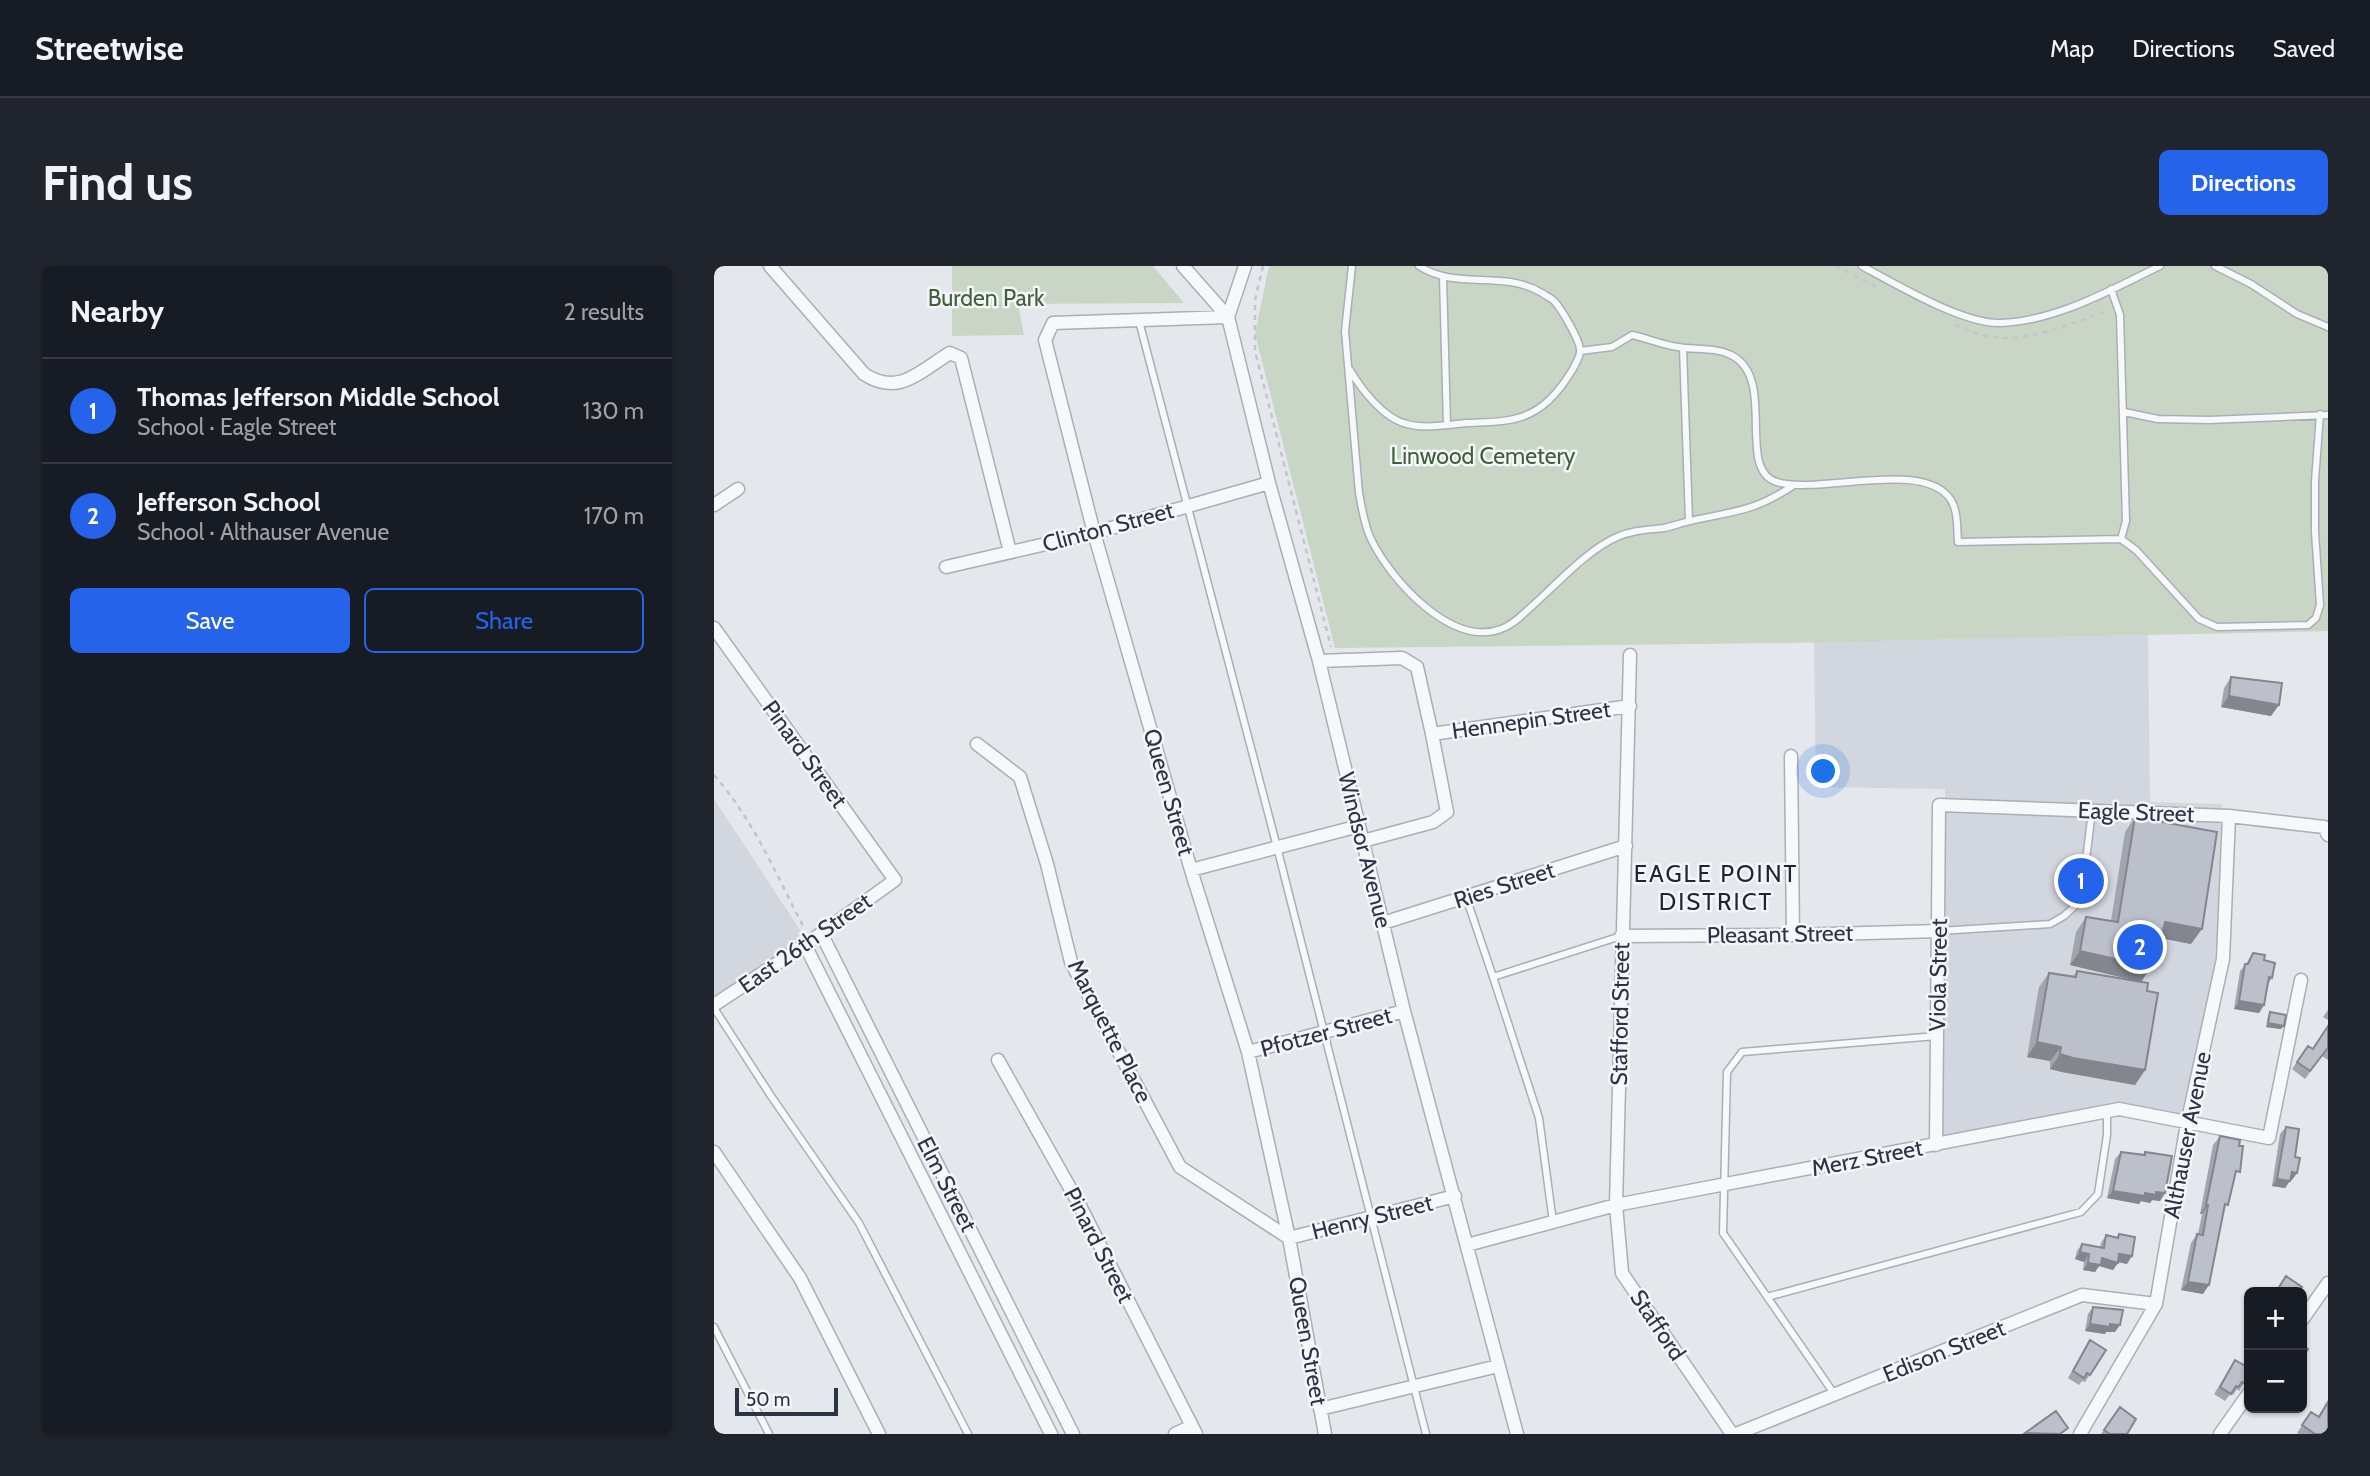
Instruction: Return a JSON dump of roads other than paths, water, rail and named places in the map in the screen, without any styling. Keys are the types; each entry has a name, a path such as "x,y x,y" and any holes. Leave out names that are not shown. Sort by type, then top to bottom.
{"street":[{"path":"770,266 864,374 877,383 905,383 950,353 961,358 1010,552"},
{"path":"1183,266 1228,317"},
{"path":"1228,317 1245,266"},
{"name":"Queen Street","path":"1228,317 1054,323 1045,340 1094,533 1191,870 1248,1052 1289,1238 1325,1434"},
{"name":"Windsor Avenue","path":"1228,317 1269,483 1320,661 1404,1011 1517,1434"},
{"name":"Clinton Street","path":"946,567 1094,533 1269,483"},
{"path":"714,505 738,489"},
{"name":"Pinard Street","path":"714,628 895,880"},
{"name":"Stafford Street","path":"1616,1205 1630,655"},
{"name":"Hennepin Street","path":"1320,661 1402,658 1417,667 1433,734 1630,706"},
{"path":"1363,841 1433,822 1447,812 1433,734"},
{"name":"Marquette Place","path":"977,744 1020,777 1047,864 1071,962 1180,1167 1289,1238"},
{"path":"1791,756 1793,935"},
{"name":"Eagle Street","path":"1939,805 2228,816 2327,830"},
{"name":"Viola Street","path":"1936,1145 1939,805"},
{"name":"Althauser Avenue","path":"2080,1434 2156,1304 2187,1124 2223,959 2228,816"},
{"path":"1191,870 1359,826"},
{"name":"Ries Street","path":"1383,923 1626,846"},
{"name":"East 26th Street","path":"714,1007 895,880"},
{"name":"Pleasant Street","path":"1622,936 1793,935 1939,930"},
{"name":"Elm Street","path":"821,933 1073,1434"},
{"name":"Elm Street","path":"805,945 1051,1434"},
{"name":"Merz Street","path":"1467,1245 1616,1205 2119,1110 2269,1138 2301,980"},
{"name":"Pfotzer Street","path":"1248,1052 1404,1011"},
{"name":"Pinard Street","path":"998,1060 1079,1204 1194,1430"},
{"path":"714,1152 800,1278 879,1434"},
{"name":"Henry Street","path":"1289,1238 1455,1196"},
{"name":"Stafford","path":"1616,1205 1622,1273 1734,1434"},
{"path":"2307,1313 2328,1283"},
{"name":"Edison Street","path":"1734,1434 2082,1294 2156,1304"},
{"path":"1320,1409 1497,1366"},
{"path":"2220,1434 2244,1400"},
{"path":"1175,1434 1194,1430"}],"lane":[{"path":"1352,266 1345,331 1359,493 1370,538 1396,576 1419,602 1451,624 1483,632 1501,629 1516,621 1578,566 1616,537 1748,510 1772,500 1794,485"},
{"path":"1348,364 1361,388 1377,405 1405,424 1447,425 1515,419 1539,409 1561,388 1580,357 1580,347 1554,301 1528,284 1507,280 1443,277 1433,275 1419,266"},
{"path":"1862,266 1902,289 1960,315 1998,323 2056,314 2161,266"},
{"path":"2215,266 2251,284 2297,314 2328,327"},
{"path":"1443,277 1447,425"},
{"path":"2111,289 2120,315 2124,412 2126,521 2121,539"},
{"path":"1139,320 1277,847 1426,1434"},
{"path":"1580,351 1612,347 1632,335 1684,348 1732,355 1748,370 1754,388 1759,465 1773,481 1794,485 1924,481 1942,489 1953,502 1958,542 2121,539 2136,550 2199,619 2217,627 2308,625 2316,618 2320,605 2315,532 2315,481 2320,414"},
{"path":"1684,348 1689,521"},
{"path":"2124,412 2158,419 2209,420 2328,415"},
{"path":"1939,930 2050,924 2064,916 2076,905 2092,811"},
{"path":"1466,897 1539,1118 1553,1222"},
{"path":"1493,977 1622,936"},
{"path":"714,1007 771,1096 859,1223 968,1434"},
{"path":"1835,1395 1723,1233 1727,1072 1742,1052 1937,1036"},
{"path":"1767,1297 2081,1212 2098,1194 2107,1135 2107,1112"},
{"path":"714,1327 769,1434"}],"place":[{"name":"Thomas Jefferson Middle School","path":"2081,881"},
{"name":"Jefferson School","path":"2140,947"}],"district":[{"name":"EAGLE POINT DISTRICT","path":"1716,888"}],"park label":[{"name":"Burden Park","path":"986,298"},
{"name":"Linwood Cemetery","path":"1483,456"}]}
